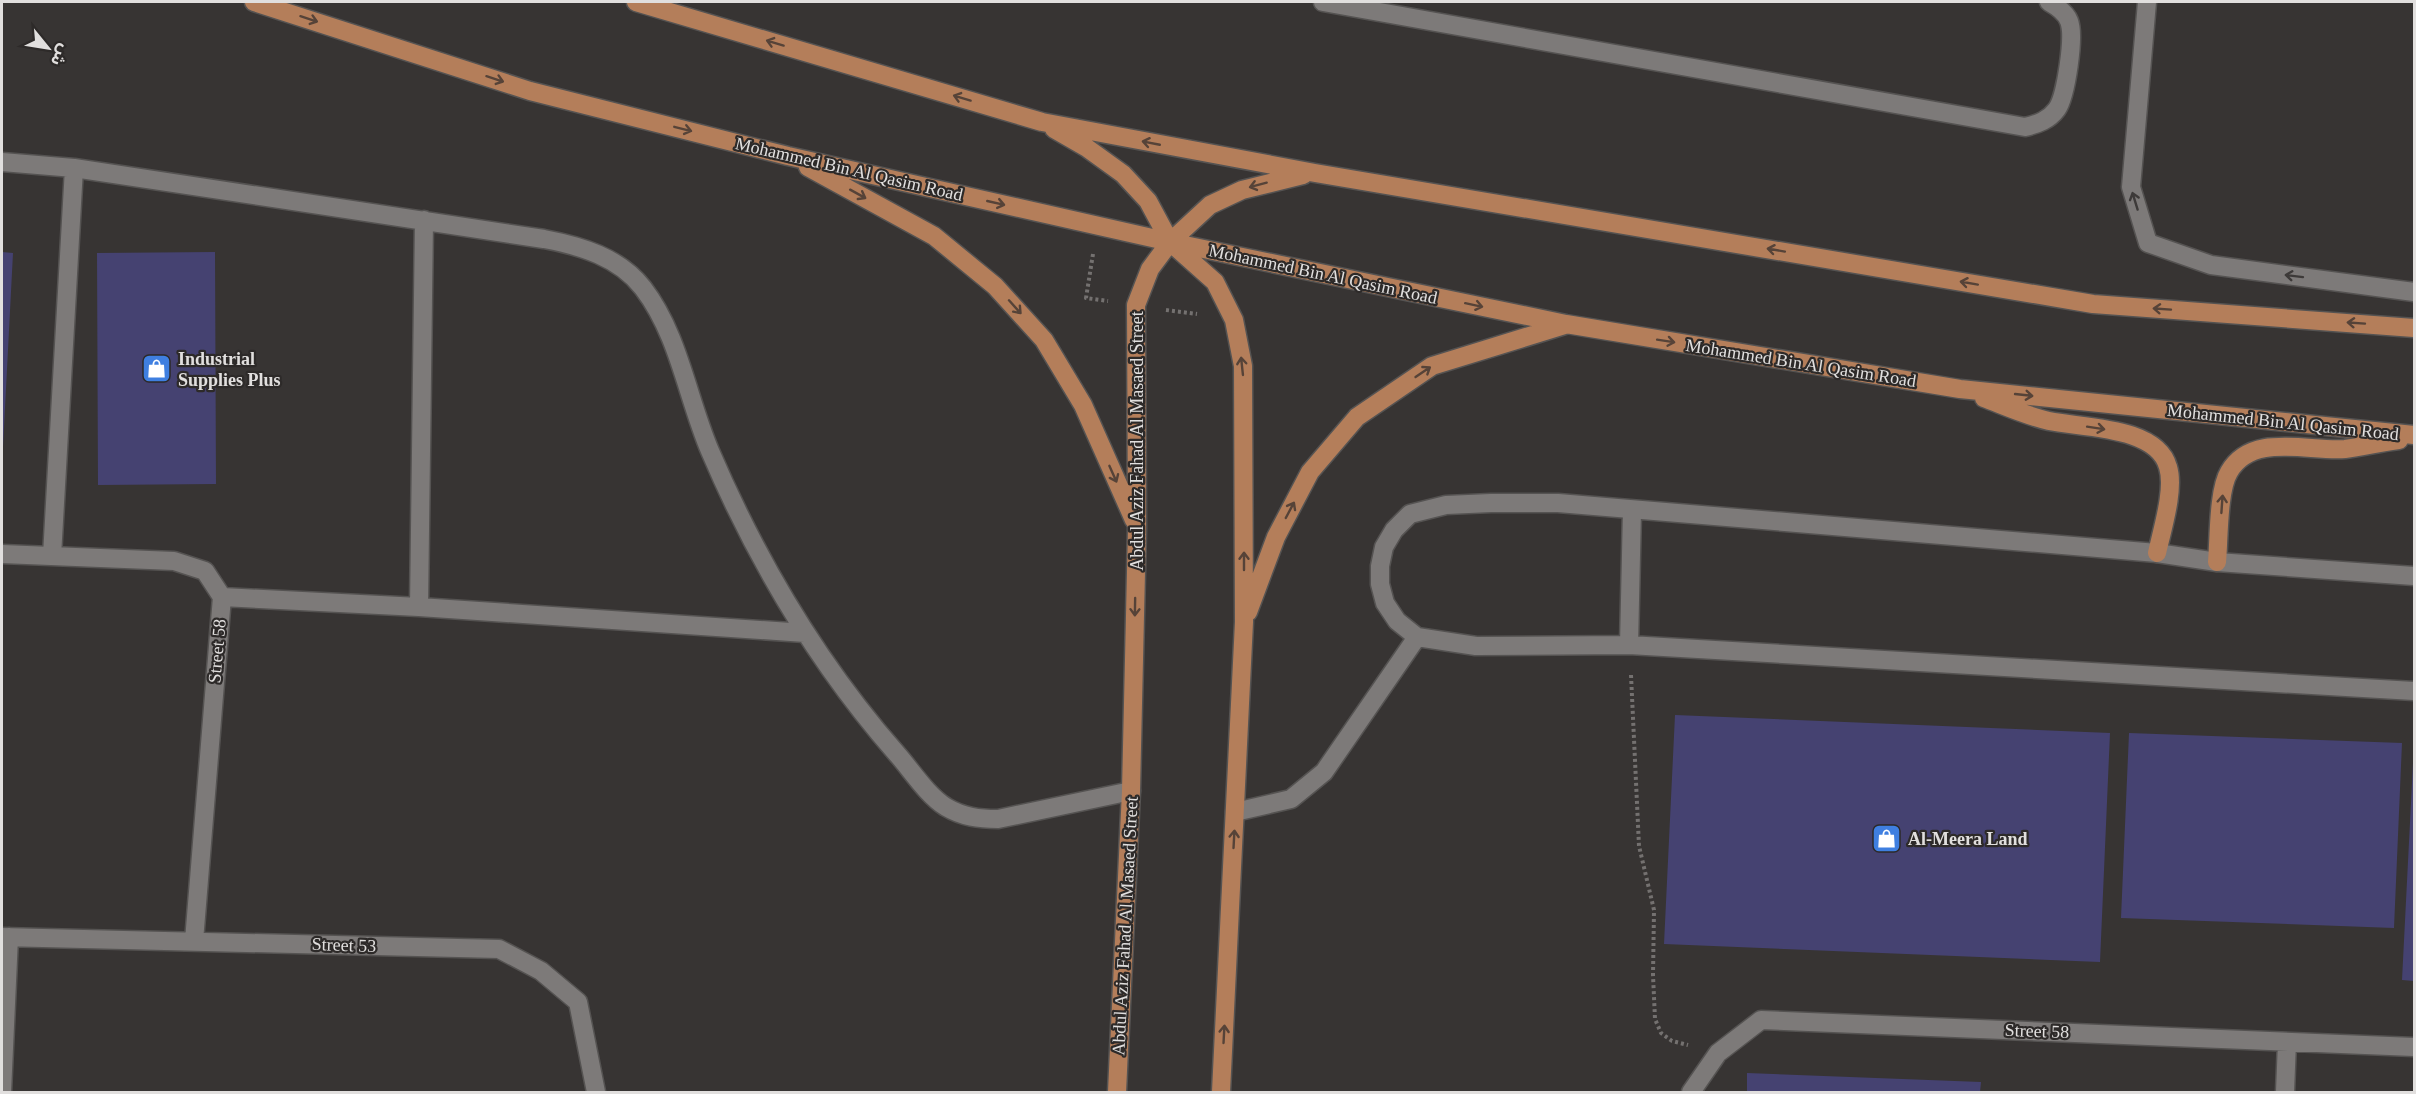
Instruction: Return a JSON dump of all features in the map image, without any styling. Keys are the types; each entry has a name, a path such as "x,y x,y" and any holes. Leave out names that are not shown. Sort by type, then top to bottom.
{"main road":[{"name":"Mohammed Bin Al Qasim Road","path":"254,2 530,91 788,156 1170,242 1566,324 1960,389 2415,437"},
{"path":"636,2 1042,122 1315,173 2093,304 2415,328"},
{"path":"1042,122 1088,148 1123,174 1149,201 1170,242 1215,282 1234,320 1243,366 1244,622 1221,1092"},
{"path":"788,156 934,236 995,286 1044,340 1083,405 1137,528"},
{"name":"Abdul Aziz Fahad Al Masaed Street","path":"1117,1092 1131,791 1137,528 1136,305 1150,269 1170,242 1210,205 1242,189 1315,173"},
{"path":"1244,622 1276,537 1310,472 1357,417 1432,366 1566,324"},
{"path":"1960,389 2049,421 2128,433 2152,445 2165,458 2169,467 2170,482 2157,553"},
{"path":"2217,562 2223,485 2229,471 2239,460 2267,447 2342,449 2415,437"}],"street":[{"path":"1323,2 2025,128 2050,117 2059,107 2064,94 2071,34 2069,20 2061,10 2049,2"},
{"path":"2147,2 2131,187 2148,243 2211,265 2415,292"},
{"path":"2,162 75,168 424,220 580,246 614,262 641,286 662,316 709,449 752,543 805,633 864,716 931,793 945,806 961,815 979,819 998,819 1131,791"},
{"path":"51,556 75,168"},
{"path":"419,607 424,220"},
{"path":"2415,576 2217,562 2157,553 1558,503 1446,505 1410,514 1394,530 1384,547 1380,566 1380,584 1385,603 1397,621 1418,638 1476,646 1629,645 2415,691"},
{"path":"1629,645 1632,510"},
{"name":"Street 58","path":"2,554 174,561 205,571 222,597 194,941"},
{"path":"222,597 419,607 805,633"},
{"path":"1235,812 1291,799 1324,772 1418,638"},
{"path":"2,1092 5,937"},
{"name":"Street 53","path":"5,937 499,949 541,971 578,1002 597,1092"},
{"name":"Street 58","path":"1691,1092 1718,1053 1761,1020 2415,1047"},
{"path":"2285,1092 2287,1042"}],"path":[{"path":"1629,645 1639,846 1654,910 1655,1019 1661,1032 1672,1041 1718,1053"}],"building":[{"path":"2,252 13,253 3,447 2,447"},
{"name":"Industrial Supplies Plus","path":"215,252 216,484 98,485 97,253"},
{"name":"Al-Meera Land","path":"1675,715 2110,733 2100,962 1664,944"},
{"path":"2129,733 2402,743 2394,928 2121,918"},
{"path":"2414,763 2414,981 2402,980"},
{"path":"1747,1073 1981,1082 1980,1092 1747,1092"}],"place":[{"name":"Industrial Supplies Plus","path":"157,369"},
{"name":"Al-Meera Land","path":"1887,839"}]}
